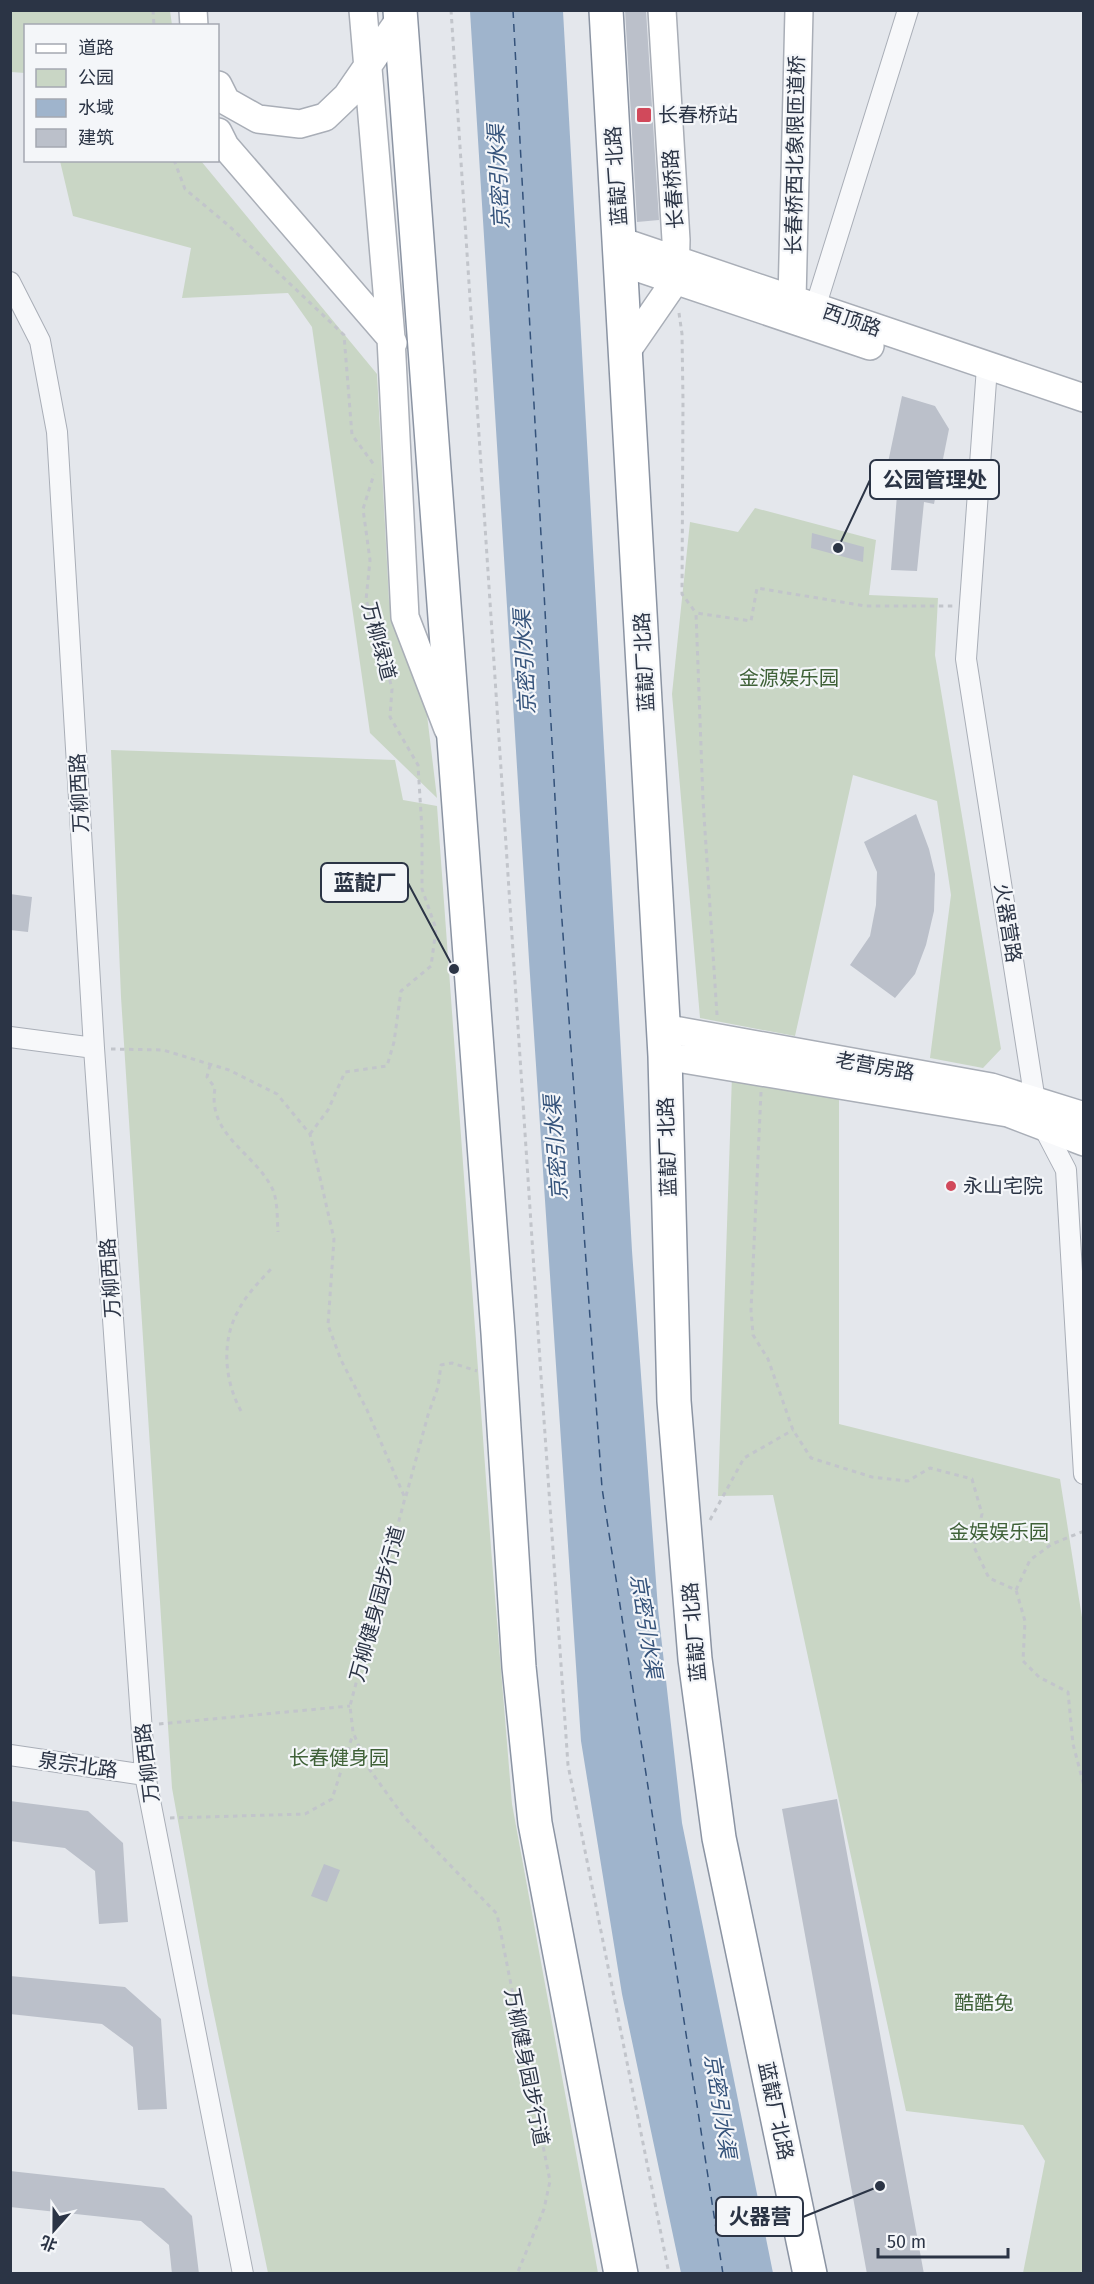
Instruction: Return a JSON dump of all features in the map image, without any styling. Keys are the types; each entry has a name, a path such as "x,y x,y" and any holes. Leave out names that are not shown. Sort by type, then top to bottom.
{"highway":[{"name":"蓝靛厂北路","path":"606,10 664,1042 674,1401 695,1659 719,1838 810,2274"},
{"path":"400,15 498,1334 519,1667 535,1823 621,2274"}],"street":[{"path":"363,10 391,338 405,617 454,747"},
{"name":"长春桥路","path":"662,10 676,240 675,270"},
{"name":"长春桥西北象限匝道桥","path":"799,10 804,304"},
{"path":"804,304 908,10"},
{"path":"219,87 226,101 258,119 300,124 325,117 347,96 400,15"},
{"path":"219,134 225,146 391,338 432,438"},
{"name":"西顶路","path":"621,251 987,376 1083,398"},
{"path":"626,352 675,270"},
{"name":"西顶路","path":"675,270 804,304 987,376 1083,417"},
{"name":"万柳西路","path":"10,282 40,341 57,432 94,1048 145,1775 243,2274"},
{"name":"火器营路","path":"987,376 966,659 1035,1101 1043,1126 1066,1170 1083,1474"},
{"path":"10,1037 94,1048"},
{"name":"老营房路","path":"664,1042 718,1038 991,1087 1083,1116"},
{"name":"老营房路","path":"664,1042 1008,1113 1083,1142"},
{"name":"泉宗北路","path":"10,1755 145,1775"}],"path":[{"path":"451,10 568,1765 669,2274"},
{"name":"万柳绿道","path":"175,162 185,189 228,225 344,335 352,435 376,467 363,509 370,560 366,600 392,689 390,717 418,765 422,830 422,889 436,928 430,966 401,991 394,1042 387,1066 345,1072 328,1110 310,1134"},
{"path":"675,270 682,334 682,594 696,613 703,800 718,1038"},
{"path":"696,613 751,621 758,588 866,606 970,606"},
{"path":"94,1048 163,1050 229,1070 277,1094 310,1134 334,1239 328,1325 341,1360 367,1410 405,1498"},
{"path":"210,1065 207,1077 215,1089 212,1103 217,1119 225,1132 267,1179 274,1194 278,1232"},
{"path":"762,1087 751,1310 753,1335 768,1359 793,1430 812,1458 872,1477 908,1481 930,1468 972,1479 981,1514 974,1547 989,1578 1016,1590"},
{"path":"240,1411 231,1394 228,1374 229,1337 236,1315 248,1294 271,1269"},
{"name":"万柳健身园步行道","path":"485,1374 452,1363 441,1365 438,1387 405,1498 350,1706 353,1732 367,1766 404,1817 497,1914 550,2181 544,2210 518,2274"},
{"path":"352,1382 359,1378"},
{"path":"708,1524 744,1458 793,1430"},
{"path":"1083,1531 1052,1544 1030,1560 1016,1590 1024,1621 1023,1661 1039,1677 1068,1692 1073,1744 1083,1782 1083,1796"},
{"path":"159,1724 350,1706"},
{"path":"169,1818 305,1814 332,1798 353,1732"}],"green space":[{"path":"10,11 170,11 172,24 24,24 24,73 11,72"},
{"path":"60,162 202,162 377,374 389,600 427,715 437,798 370,733 312,327 288,293 182,298 191,248 73,216"},
{"name":"金源娱乐园","path":"755,508 876,540 869,595 938,598 935,655 1001,1049 983,1068 930,1058 951,895 937,801 853,775 795,1036 700,1018 672,694 690,522 738,532"},
{"name":"长春健身园","path":"111,750 395,760 403,800 437,806 512,1804 598,2273 268,2273 208,1986 172,1788 121,997"},
{"path":"732,1075 839,1098 839,1424 1060,1479 1084,1630 1083,2273 1023,2273 1045,2161 1023,2125 906,2111 773,1495 718,1496"}],"water":[{"name":"京密引水渠","path":"470,11 563,11 632,1251 658,1609 682,1823 773,2273 681,2273 622,1994 581,1741 529,960"}],"building":[{"path":"625,10 646,10 659,220 637,222"},
{"path":"902,396 935,406 949,429 934,504 924,502 917,571 891,570 897,495 882,491"},
{"path":"812,533 864,547 863,562 811,548"},
{"path":"916,814 929,849 935,874 934,911 926,945 915,974 895,998 850,965 870,936 876,905 877,872 864,842"},
{"path":"10,894 32,897 28,932 10,930"},
{"path":"837,1799 924,2274 867,2274 782,1809"},
{"path":"10,1801 88,1811 123,1843 128,1922 99,1924 95,1871 65,1848 10,1841"},
{"path":"324,1864 340,1870 327,1902 311,1896"},
{"path":"10,1976 125,1987 161,2019 167,2109 138,2110 133,2047 102,2024 10,2014"},
{"path":"10,2171 164,2188 192,2216 199,2274 172,2274 169,2245 141,2221 10,2207"}],"ferry route":[{"path":"513,10 560,892 602,1488 723,2274"}],"place":[{"name":"长春桥站","path":"644,115"},
{"name":"公园管理处","path":"838,548"},
{"name":"蓝靛厂","path":"454,969"},
{"name":"永山宅院","path":"951,1186"},
{"name":"火器营","path":"880,2186"}],"park label":[{"name":"金娱娱乐园","path":"999,1532"},
{"name":"酷酷兔","path":"984,2003"}]}
